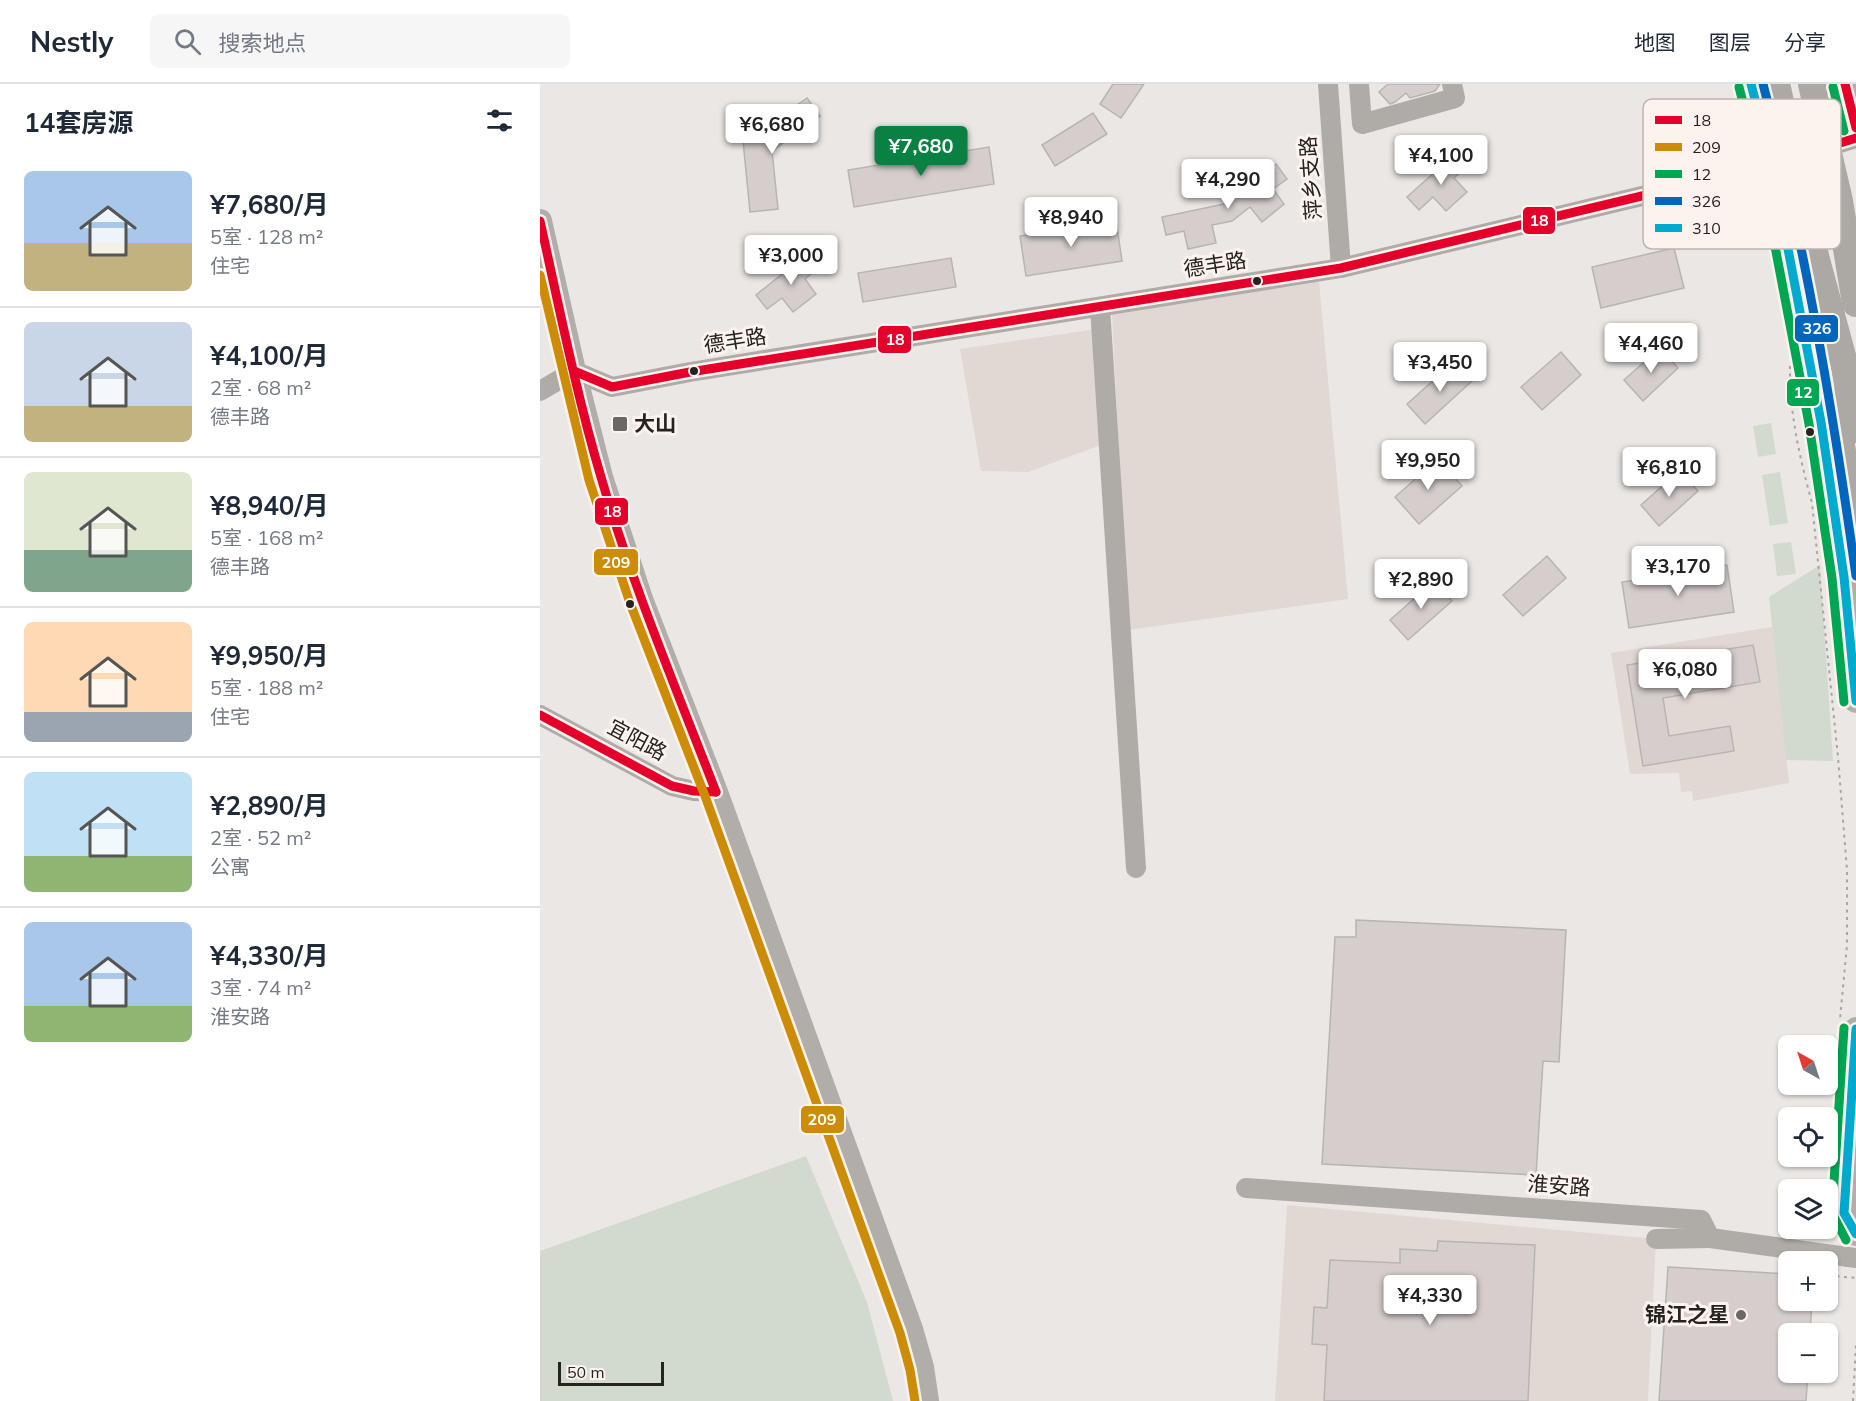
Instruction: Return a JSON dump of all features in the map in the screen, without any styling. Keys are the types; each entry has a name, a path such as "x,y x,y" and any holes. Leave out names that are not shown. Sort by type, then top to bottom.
{"highway":[{"path":"1776,84 1779,99"},
{"path":"1812,84 1815,99"},
{"path":"1841,207 1856,249"},
{"path":"1841,213 1856,303"},
{"path":"1814,249 1845,367 1856,429"},
{"path":"1816,260 1837,425 1853,520 1856,556"}],"main road":[{"path":"1751,84 1755,99"},
{"path":"1845,84 1856,128"},
{"path":"540,221 601,477 641,599 716,792 911,1329 922,1367 927,1401"},
{"path":"1788,249 1821,422 1844,577 1856,701"},
{"path":"1848,1027 1844,1213 1856,1234"}],"street":[{"name":"萍乡支路","path":"1328,84 1341,268"},
{"path":"1359,84 1362,124 1455,98 1452,84"},
{"name":"德丰路","path":"1841,143 1856,138"},
{"name":"德丰路","path":"574,371 612,387 690,372 1341,268 1643,196"},
{"path":"1100,307 1136,868"},
{"path":"540,391 574,371"},
{"name":"宜阳路","path":"540,715 672,786 694,791 716,792"},
{"name":"淮安路","path":"1246,1188 1701,1220 1710,1238"},
{"path":"1656,1239 1710,1238 1806,1251"},
{"path":"1838,1255 1856,1258"}],"path":[{"path":"1790,361 1790,384 1802,468 1812,503 1838,757 1847,870 1848,1027"},
{"path":"1838,1276 1856,1278"},
{"path":"1853,1401 1856,1344"}],"shaded area":[{"path":"1319,281 1348,599 1128,630 1112,314"},
{"path":"1097,329 1101,445 1028,472 981,471 960,349"},
{"path":"1771,423 1776,454 1758,457 1753,426"},
{"path":"1780,472 1788,523 1770,526 1762,475"},
{"path":"1791,542 1796,574 1777,576 1773,544"},
{"path":"1820,565 1833,761 1786,760 1769,597"},
{"path":"1772,627 1789,783 1693,801 1692,791 1681,792 1679,773 1630,774 1611,653"},
{"path":"806,1156 867,1302 893,1401 540,1401 540,1251"},
{"path":"1287,1205 1656,1239 1648,1401 1275,1401"}],"building":[{"path":"1113,84 1144,84 1121,118 1100,104"},
{"path":"1388,84 1440,84 1435,91 1410,98 1406,93 1390,104 1379,92"},
{"path":"807,98 820,116 772,151 778,209 750,212 743,141 769,139 763,130"},
{"path":"1093,113 1107,134 1055,166 1042,145"},
{"path":"989,147 994,184 854,207 848,170"},
{"path":"1456,153 1467,166 1454,178 1467,192 1446,211 1433,197 1419,210 1407,197"},
{"path":"1276,164 1287,179 1273,189 1284,204 1262,222 1250,207 1232,221 1212,225 1216,243 1188,249 1184,231 1166,235 1162,217 1224,204"},
{"path":"1116,220 1122,261 1026,276 1020,236"},
{"path":"1674,249 1684,288 1601,308 1592,267"},
{"path":"807,254 818,268 805,279 816,294 793,312 782,298 767,309 756,295"},
{"path":"951,258 956,287 863,302 858,273"},
{"path":"1660,348 1678,368 1643,401 1624,380"},
{"path":"1561,352 1581,375 1542,410 1521,387"},
{"path":"1455,361 1472,381 1425,424 1407,404"},
{"path":"1438,459 1462,486 1419,524 1395,497"},
{"path":"1679,471 1698,491 1659,526 1641,505"},
{"path":"1547,556 1566,578 1523,616 1503,595"},
{"path":"1727,565 1734,612 1629,628 1622,582"},
{"path":"1434,581 1452,601 1408,640 1390,620"},
{"path":"1753,645 1760,682 1663,698 1669,736 1730,726 1734,751 1643,766 1627,665"},
{"path":"1356,920 1566,930 1559,1062 1543,1061 1536,1175 1322,1164 1335,937 1356,937"},
{"path":"1438,1241 1535,1245 1528,1401 1324,1401 1327,1345 1312,1344 1314,1307 1327,1308 1330,1260 1400,1263 1400,1249 1437,1251"},
{"path":"1668,1267 1778,1273 1778,1311 1811,1311 1811,1323 1778,1323 1778,1383 1807,1383 1806,1401 1659,1401"}],"transit line":[{"name":"310","path":"1751,84 1755,99"},
{"name":"326","path":"1763,84 1767,99"},
{"name":"18","path":"1845,84 1856,128"},
{"name":"12","path":"1739,87 1742,99"},
{"name":"12","path":"1833,87 1836,99"},
{"name":"12","path":"1841,119 1844,131"},
{"name":"18","path":"1841,143 1856,138"},
{"name":"18","path":"574,371 612,387 690,372 1341,268 1643,196"},
{"name":"18","path":"540,221 584,414 613,517 655,636 716,792"},
{"name":"12","path":"1776,249 1809,424 1832,578 1844,702"},
{"name":"310","path":"1788,249 1821,422 1844,577 1856,701"},
{"name":"326","path":"1801,249 1838,452 1856,576"},
{"name":"209","path":"540,275 589,480 630,603 705,796 900,1333 915,1401"},
{"name":"18","path":"540,715 672,786 694,791 716,792"},
{"name":"12","path":"1844,1028 1832,1213 1846,1240"},
{"name":"310","path":"1856,1029 1844,1213 1856,1234"}],"place":[{"name":"大山","path":"620,424"},
{"name":"锦江之星","path":"1741,1315"}]}
